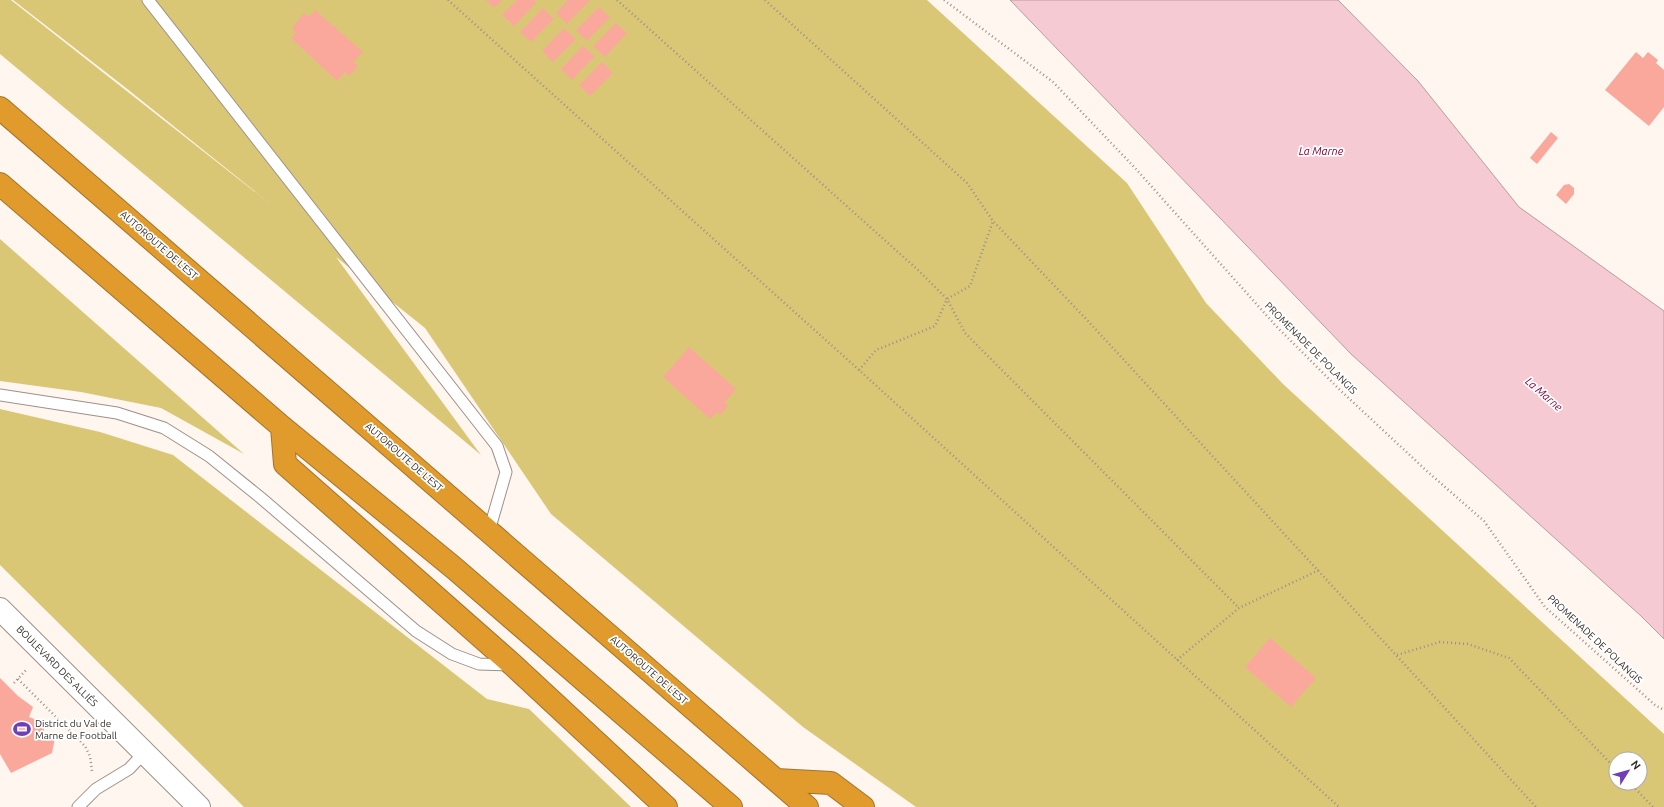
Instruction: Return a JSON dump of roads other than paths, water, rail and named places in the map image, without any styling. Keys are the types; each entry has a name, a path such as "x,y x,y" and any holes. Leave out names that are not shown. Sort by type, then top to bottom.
{"highway":[{"name":"AUTOROUTE DE L’EST","path":"0,108 807,807"},
{"path":"0,184 282,427 454,568 731,807"},
{"path":"282,427 285,464 514,665 666,807"},
{"path":"776,780 831,783 863,807"}],"street":[{"name":"BOULEVARD DES ALLIÉS","path":"0,609 199,807"}],"lane":[{"path":"148,0 497,446 506,472 489,531"},
{"path":"0,395 117,413 164,428 209,456 261,498 416,631 452,654 479,664 514,665"},
{"path":"78,807 96,789 129,769 144,753"}],"water":[{"name":"La Marne","path":"1010,0 1338,0 1418,81 1519,207 1664,311 1664,639 1641,616 1351,354"}],"place":[{"name":"District du Val de Marne de Football","path":"22,729"}]}
